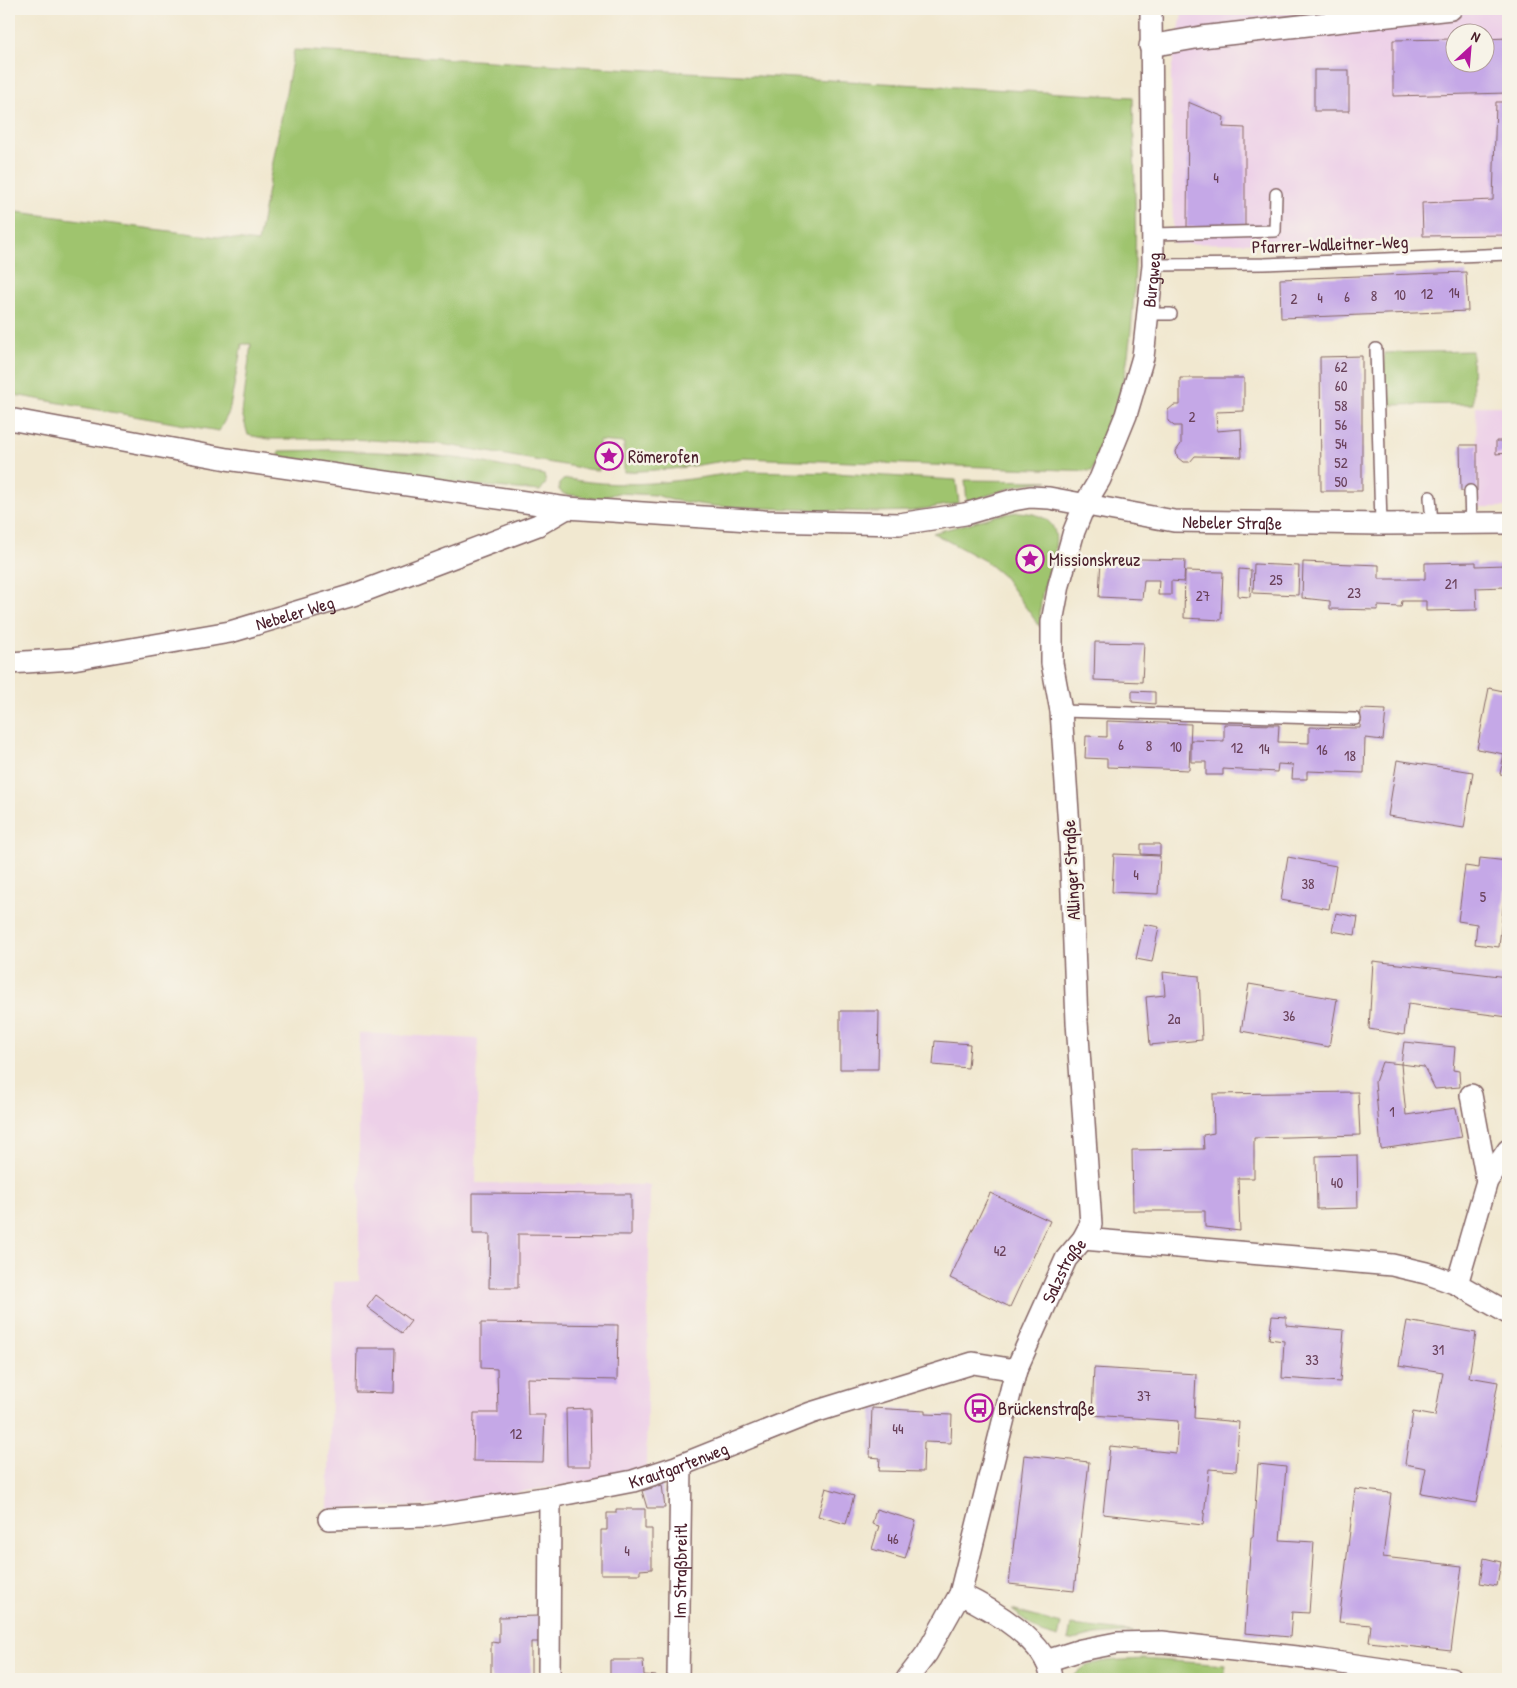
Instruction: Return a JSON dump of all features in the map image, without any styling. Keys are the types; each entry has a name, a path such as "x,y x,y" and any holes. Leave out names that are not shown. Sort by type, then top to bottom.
{"street":[{"name":"Burgweg","path":"1085,504 1100,479 1126,415 1143,357 1149,314 1153,266 1151,9"},
{"path":"1150,46 1201,37 1451,9"},
{"name":"Nebeler Straße","path":"9,419 228,459 567,508 764,521 899,524 965,514 1030,497 1050,498 1167,520 1381,524 1508,523"},
{"name":"Allinger Straße","path":"1084,1238 1091,1224 1077,1022 1070,841 1061,711 1052,663 1052,622 1059,585 1074,531 1085,504"},
{"name":"Nebeler Weg","path":"9,663 73,659 230,632 354,595 538,525 567,508"},
{"path":"1471,1096 1487,1181"},
{"path":"1457,1284 1487,1181 1508,1150"},
{"name":"Salzstraße","path":"907,1679 927,1653 960,1594 1016,1370 1066,1259 1084,1238 1392,1265 1426,1273 1457,1284 1508,1313"},
{"name":"Krautgartenweg","path":"329,1519 428,1516 550,1497 633,1480 680,1465 811,1413 973,1363 1016,1370"},
{"name":"Im Straßbreitl","path":"678,1679 680,1465"},
{"path":"549,1679 550,1497"},
{"path":"960,1594 990,1609 1024,1633 1048,1670 1081,1650 1117,1643 1162,1642 1314,1659 1451,1679"}],"lane":[{"path":"1153,234 1275,231 1276,194"},
{"name":"Pfarrer-Walleitner-Weg","path":"1153,266 1264,264 1508,254"},
{"path":"1149,314 1171,314"},
{"path":"1376,349 1381,524"},
{"path":"1470,491 1471,524"},
{"path":"1430,497 1432,524"},
{"path":"1061,711 1355,719"}],"shaded area":[{"path":"1183,9 1508,9 1508,239 1173,244 1171,72"},
{"path":"1476,406 1508,406 1508,507 1478,507"},
{"path":"359,1033 478,1039 476,1183 650,1185 646,1467 616,1477 427,1506 328,1509 334,1282 359,1281"}],"green space":[{"path":"294,50 1133,97 1135,258 1132,323 1126,370 1122,385 1092,471 743,458 672,469 624,472 624,443 599,441 599,471 441,444 351,439 268,439 248,435 242,413 251,344 242,344 229,412 219,431 9,394 9,211 258,242"},
{"path":"1472,351 1473,404 1385,405 1384,353"},
{"path":"330,450 423,454 470,460 544,475 546,483 540,491 474,485 279,456 279,451"},
{"path":"746,471 834,473 956,480 959,503 912,511 875,512 713,506 671,500 656,495 618,493 597,499 564,494 559,490 559,484 563,480 568,479 614,484 636,484"},
{"path":"965,480 1048,481 1023,484 967,502"},
{"path":"1018,512 1035,515 1046,520 1053,527 1056,536 1053,559 1042,595 1040,627 1003,576 985,561 933,533 999,515"},
{"path":"1012,1610 1061,1624 1058,1638 1041,1633"},
{"path":"1071,1625 1133,1632 1096,1635 1068,1641"},
{"path":"1143,1659 1226,1665 1224,1679 1072,1679 1078,1672 1094,1664 1114,1660"}],"building":[{"path":"1508,38 1508,93 1393,96 1393,40 1444,39 1444,72 1494,72 1494,39"},
{"path":"1314,70 1349,70 1349,111 1314,111"},
{"path":"1188,102 1224,117 1223,127 1245,128 1245,227 1187,227"},
{"path":"1496,102 1508,102 1508,235 1423,236 1422,203 1493,200"},
{"path":"1466,272 1468,311 1281,318 1280,279"},
{"path":"1362,356 1362,491 1321,491 1320,357"},
{"path":"1180,378 1244,378 1244,411 1216,412 1217,431 1241,429 1242,457 1195,456 1190,462 1183,462 1177,457 1176,451 1181,444 1181,426 1174,426 1168,421 1168,410 1174,405 1180,405"},
{"path":"1504,413 1508,413 1508,453 1496,454 1496,441 1504,441"},
{"path":"1460,445 1477,445 1477,491 1461,491"},
{"path":"617,446 617,466 602,466 602,447"},
{"path":"1101,558 1185,560 1184,582 1171,581 1171,595 1158,595 1159,580 1144,580 1142,599 1099,597"},
{"path":"1303,562 1379,565 1379,579 1425,579 1425,563 1476,562 1476,566 1504,565 1504,563 1508,563 1508,610 1506,610 1505,587 1476,588 1477,610 1426,611 1426,601 1402,601 1401,607 1378,606 1378,610 1330,609 1330,601 1302,598"},
{"path":"1254,564 1299,566 1298,595 1253,593"},
{"path":"1239,569 1251,570 1250,597 1238,596"},
{"path":"1185,571 1223,572 1221,620 1184,618"},
{"path":"1095,642 1144,643 1142,682 1094,680"},
{"path":"1489,688 1508,692 1508,775 1500,774 1504,754 1477,749"},
{"path":"1132,691 1155,692 1155,704 1132,702"},
{"path":"1361,709 1386,710 1383,740 1365,738 1364,773 1307,771 1307,779 1292,779 1293,765 1278,764 1277,772 1223,769 1223,775 1206,775 1206,762 1191,762 1191,740 1224,741 1224,724 1279,725 1278,742 1309,743 1309,727 1360,728"},
{"path":"1107,721 1191,724 1189,770 1107,767 1107,759 1085,758 1086,736 1107,737"},
{"path":"1397,760 1473,772 1464,828 1388,816"},
{"path":"1141,844 1160,844 1160,855 1141,854"},
{"path":"1114,854 1160,856 1158,894 1112,892"},
{"path":"1288,857 1336,866 1329,909 1281,900"},
{"path":"1480,858 1508,861 1499,947 1475,944 1477,924 1458,921 1465,866 1479,868"},
{"path":"1336,913 1358,917 1355,935 1332,931"},
{"path":"1144,924 1159,927 1152,962 1136,959"},
{"path":"1373,961 1508,977 1508,1017 1408,1004 1404,1035 1369,1029"},
{"path":"1163,972 1199,976 1202,1040 1150,1045 1146,997 1165,995"},
{"path":"1249,984 1337,999 1329,1047 1241,1031"},
{"path":"840,1011 879,1011 878,1069 840,1069"},
{"path":"935,1041 970,1044 968,1068 933,1065"},
{"path":"1404,1042 1455,1047 1453,1070 1459,1071 1460,1087 1435,1089 1424,1067 1401,1064"},
{"path":"1382,1062 1401,1064 1406,1115 1456,1108 1462,1137 1381,1149 1375,1082"},
{"path":"1358,1092 1360,1135 1254,1138 1254,1178 1238,1178 1240,1231 1205,1227 1205,1211 1133,1211 1132,1150 1204,1149 1203,1135 1214,1133 1213,1094"},
{"path":"1357,1155 1358,1208 1317,1209 1316,1156"},
{"path":"473,1193 631,1194 631,1235 518,1234 518,1288 489,1288 490,1234 473,1234"},
{"path":"990,1193 1050,1221 1010,1307 950,1278"},
{"path":"376,1295 411,1321 402,1333 367,1307"},
{"path":"1272,1316 1286,1317 1286,1325 1344,1330 1340,1382 1282,1378 1284,1341 1269,1339"},
{"path":"1407,1321 1476,1333 1469,1377 1498,1382 1476,1503 1421,1493 1426,1468 1405,1464 1413,1412 1435,1416 1443,1372 1399,1365"},
{"path":"481,1323 618,1325 617,1380 527,1378 528,1415 545,1415 543,1462 473,1461 474,1413 498,1413 497,1369 481,1368"},
{"path":"357,1348 395,1348 394,1393 356,1392"},
{"path":"1094,1368 1196,1374 1194,1418 1239,1422 1236,1471 1209,1469 1203,1525 1103,1514 1110,1446 1176,1453 1178,1421 1092,1415"},
{"path":"590,1408 591,1466 567,1466 566,1409"},
{"path":"872,1408 925,1411 925,1414 952,1415 951,1443 924,1442 923,1472 879,1471 880,1458 870,1457"},
{"path":"1508,1428 1508,1447 1504,1446"},
{"path":"1024,1455 1089,1462 1074,1591 1009,1584"},
{"path":"1258,1464 1286,1467 1280,1540 1314,1542 1309,1613 1292,1612 1290,1637 1245,1633"},
{"path":"662,1485 665,1508 647,1508 642,1491"},
{"path":"826,1488 854,1496 846,1524 818,1516"},
{"path":"1355,1489 1391,1493 1383,1557 1462,1566 1451,1651 1369,1642 1371,1625 1339,1622"},
{"path":"616,1509 645,1509 645,1529 652,1529 652,1569 640,1570 640,1574 601,1574 601,1530 607,1530 607,1513 616,1513"},
{"path":"876,1509 916,1521 905,1559 872,1549 879,1526 872,1524"},
{"path":"1484,1558 1501,1562 1497,1586 1480,1583"},
{"path":"540,1616 541,1642 531,1642 531,1679 491,1679 491,1642 499,1643 499,1617"},
{"path":"610,1660 643,1660 644,1675 656,1676 656,1679 610,1679"}],"place":[{"name":"Römerofen","path":"609,456"},
{"name":"Missionskreuz","path":"1030,559"},
{"name":"Brückenstraße","path":"979,1408"}]}
